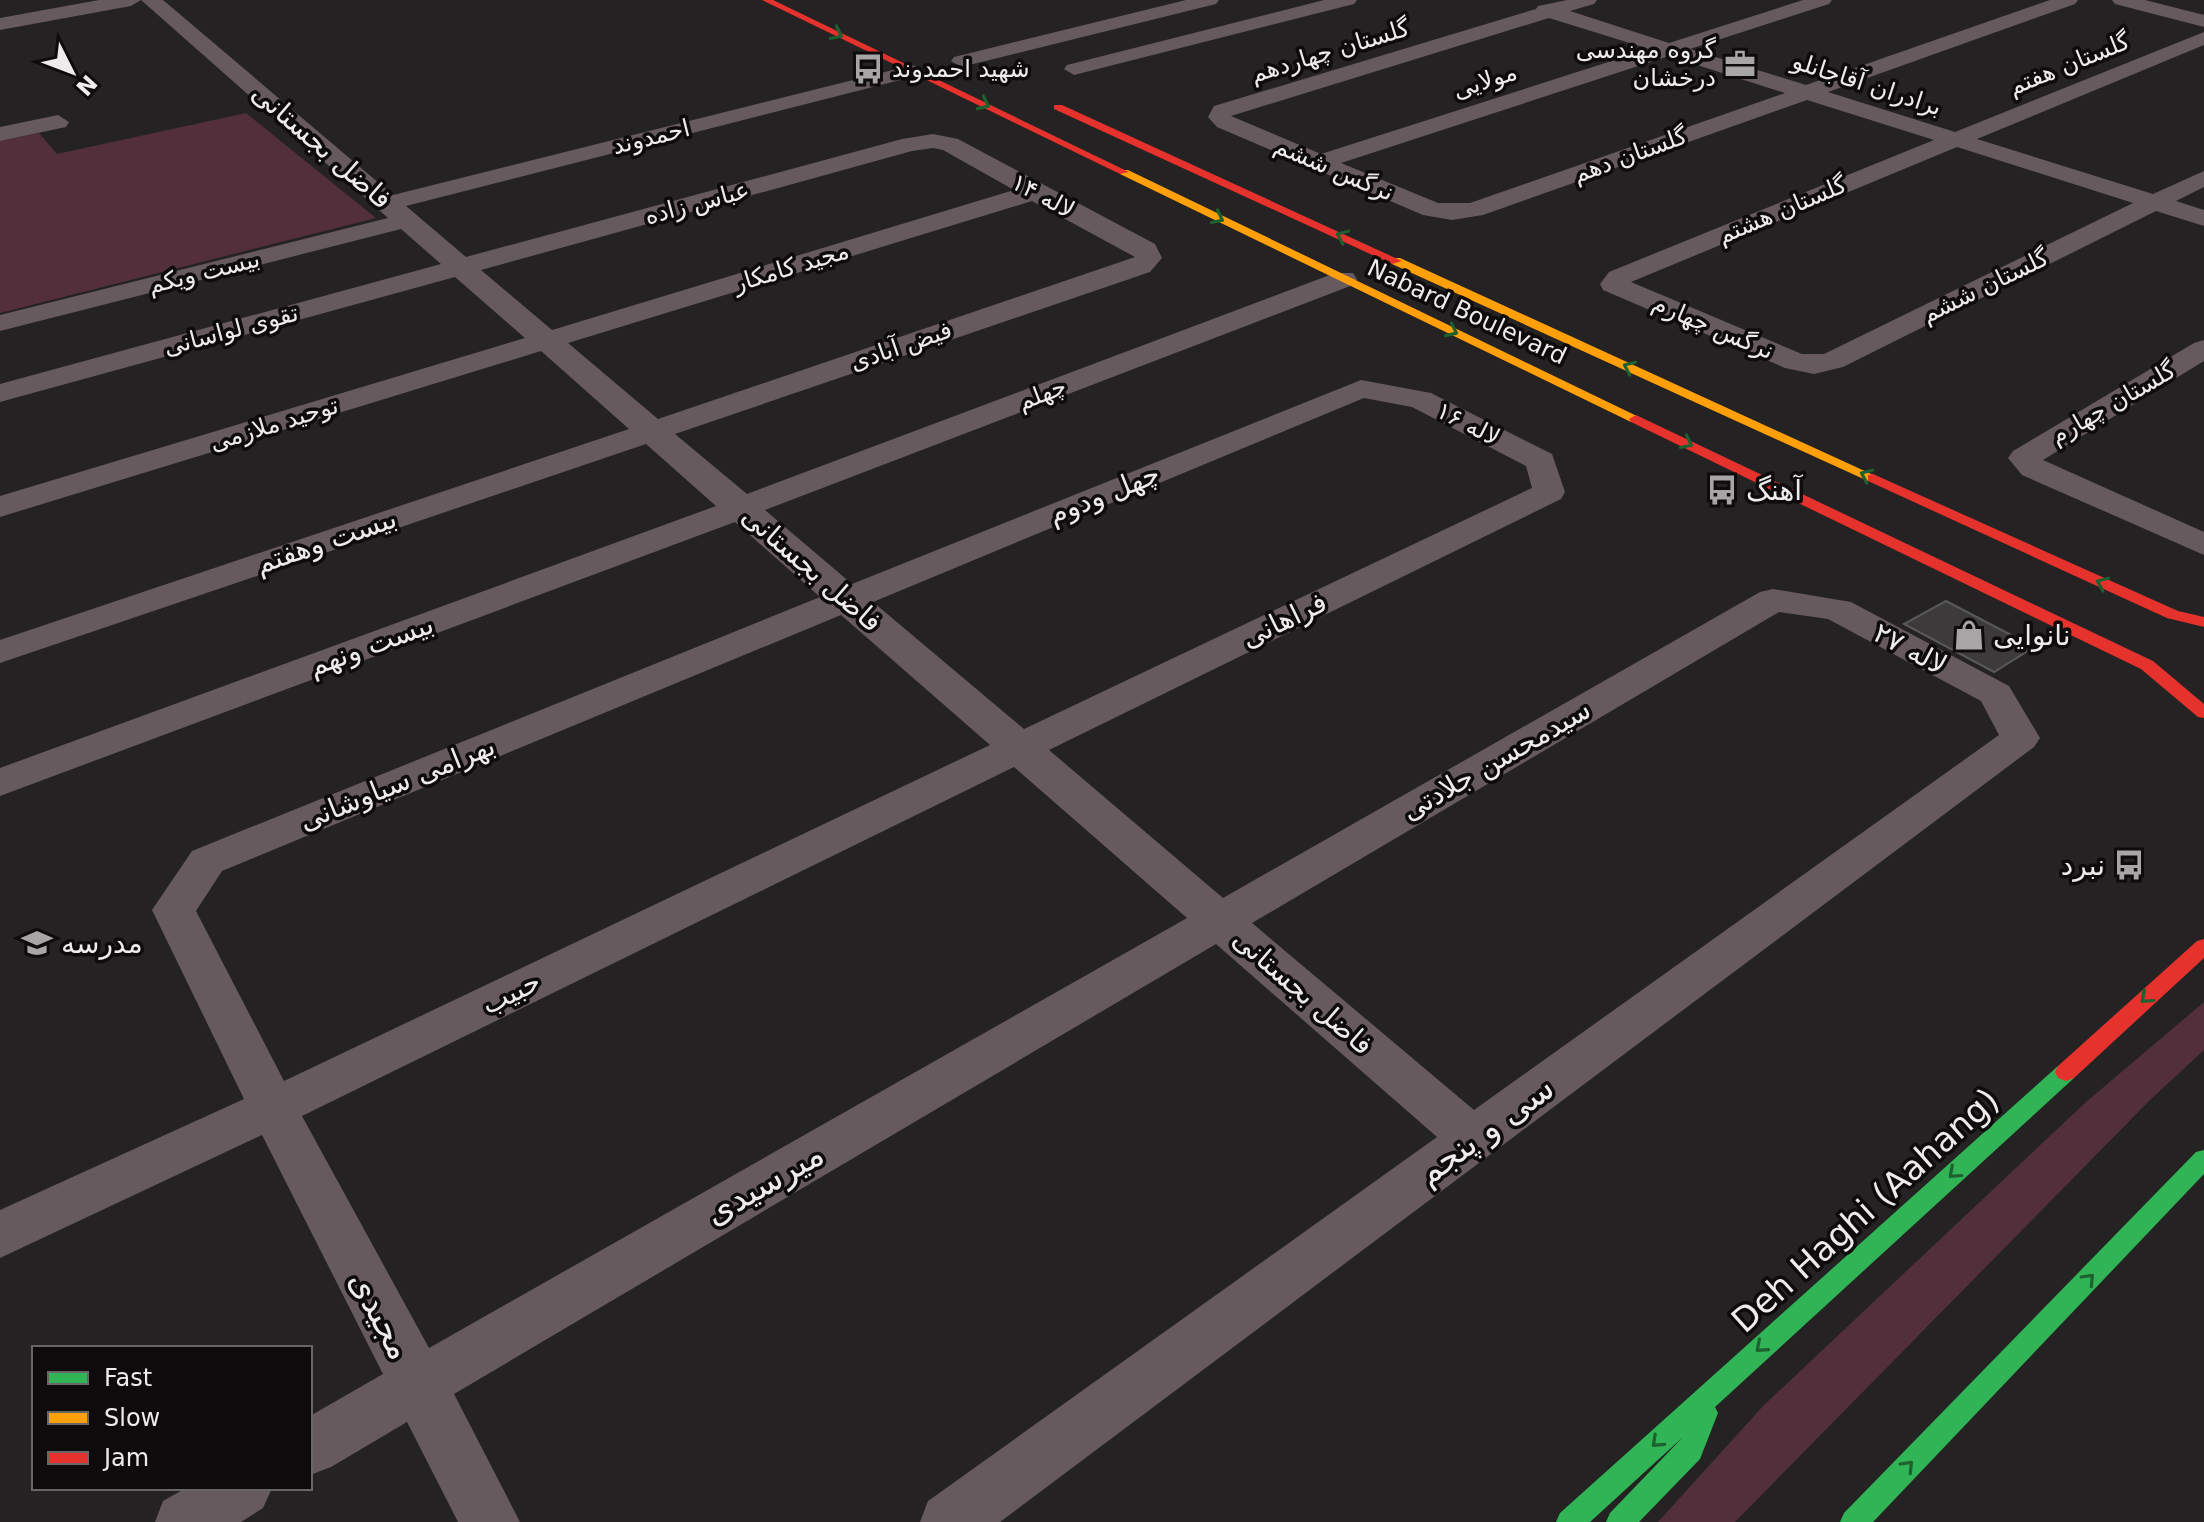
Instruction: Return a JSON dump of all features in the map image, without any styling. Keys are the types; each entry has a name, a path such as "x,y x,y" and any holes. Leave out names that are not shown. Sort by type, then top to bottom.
{"main road":[{"name":"Nabard Boulevard","path":"766,0 2147,665"},
{"path":"954,58 985,73"},
{"name":"Nabard Boulevard","path":"1039,98 2173,615"},
{"path":"2173,615 2204,622"},
{"path":"2173,615 2204,630"},
{"path":"2147,665 2204,689"},
{"path":"2147,665 2204,713"},
{"name":"Deh Haghi (Aahang)","path":"1570,1522 2204,946"},
{"path":"1854,1522 2204,1159"},
{"path":"1620,1522 1691,1450 1714,1389"}],"street":[{"path":"0,24 131,0"},
{"name":"فاضل بجستانی","path":"151,0 1473,1139"},
{"path":"954,58 1209,0"},
{"path":"1074,69 1347,0"},
{"name":"برادران آقاجانلو","path":"1515,0 2204,218"},
{"name":"گلستان چهاردهم","path":"1219,117 1222,111 1587,0"},
{"name":"مولایی","path":"1317,163 1822,0"},
{"name":"گلستان دهم","path":"1452,213 1474,210 2068,0"},
{"path":"2122,0 2204,21"},
{"name":"گلستان هفتم","path":"1953,139 2204,38"},
{"name":"احمدوند","path":"399,212 913,71"},
{"name":"نرگس ششم","path":"1219,117 1317,163 1432,210 1452,213"},
{"path":"5,126 58,122"},
{"name":"گلستان هشتم","path":"1613,284 1618,278 1953,139"},
{"name":"لاله ۱۴","path":"933,141 950,144 1146,250 1149,258"},
{"name":"عباس زاده","path":"462,267 910,144 933,141"},
{"name":"گلستان ششم","path":"1814,365 1833,361 2204,178"},
{"name":"مجید کامکار","path":"548,341 1034,192"},
{"name":"بیست ویکم","path":"0,323 399,212"},
{"name":"فیض آبادی","path":"651,430 1141,266 1149,258"},
{"name":"تقوی لواسانی","path":"0,393 462,267"},
{"name":"چهلم","path":"741,508 1344,279"},
{"name":"نرگس چهارم","path":"1613,284 1795,362 1814,365"},
{"name":"توحید ملازمی","path":"0,507 548,341"},
{"name":"گلستان چهارم","path":"2204,349 2024,458 2033,468 2204,545"},
{"name":"لاله ۱۶","path":"1361,389 1420,399 1541,461 1549,492"},
{"name":"چهل ودوم","path":"847,599 1361,389"},
{"name":"بیست وهفتم","path":"0,652 651,430"},
{"name":"فراهانی","path":"1020,748 1549,492"},
{"name":"بیست ونهم","path":"0,783 741,508"},
{"name":"بهرامی سیاوشانی","path":"273,1108 174,910 207,861 847,599"},
{"name":"لاله ۲۷","path":"1773,600 1838,610 1996,694 2020,738"},
{"name":"سیدمحسن جلادتی","path":"1219,920 1773,600"},
{"name":"سی و پنجم","path":"950,1522 2020,738"},
{"name":"حبیب","path":"0,1235 273,1108 1020,748"},
{"name":"میرسیدی","path":"312,1446 1219,920"},
{"name":"مجیدی","path":"273,1108 490,1522"},
{"path":"185,1522 239,1490"}],"shaded area":[{"path":"246,113 376,218 0,313 0,141 39,133 57,154"},
{"path":"2204,1002 2204,1050 2150,1100 1735,1522 1658,1522 1763,1406 2086,1102"}],"building":[{"name":"نانوایی","path":"1946,601 2034,647 1994,672 1904,624"}],"traffic: fast":[{"path":"1570,1522 2066,1072"},
{"path":"1854,1522 2204,1159"},
{"path":"1620,1522 1691,1450 1705,1413"}],"traffic: slow":[{"path":"1124,172 1636,419"},
{"path":"1396,261 1873,478"}],"traffic: jam":[{"path":"766,0 1124,172"},
{"path":"1058,107 1396,261"},
{"path":"1636,419 2147,665 2204,713"},
{"path":"1873,478 2173,615 2204,622"},
{"path":"2066,1072 2204,946"}],"place":[{"name":"گروه مهندسی درخشان","path":"1740,64"},
{"name":"شهید احمدوند","path":"868,69"},
{"name":"آهنگ","path":"1722,490"},
{"name":"نانوایی","path":"1969,635"},
{"name":"نبرد","path":"2129,865"},
{"name":"مدرسه","path":"37,943"}]}
